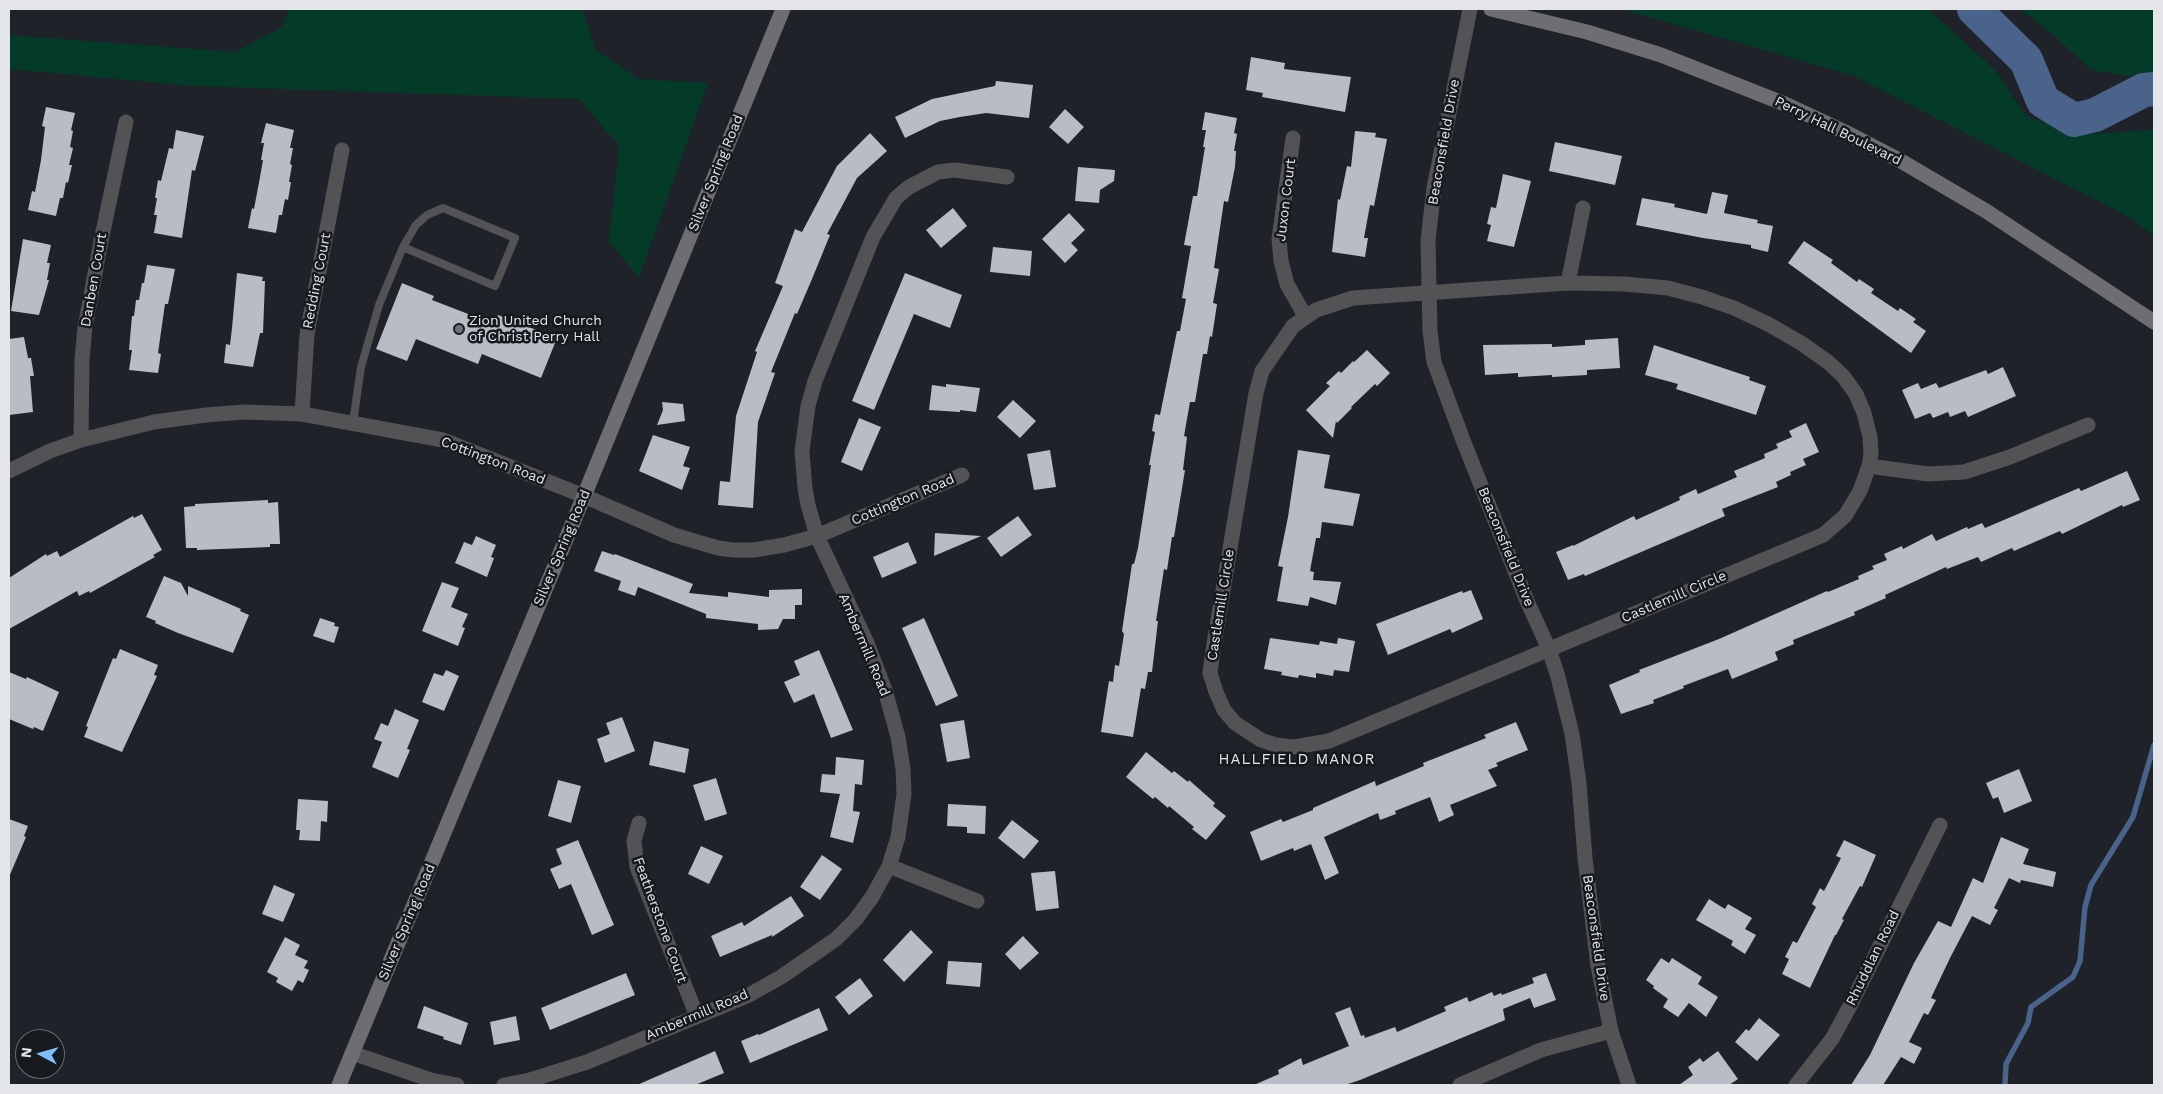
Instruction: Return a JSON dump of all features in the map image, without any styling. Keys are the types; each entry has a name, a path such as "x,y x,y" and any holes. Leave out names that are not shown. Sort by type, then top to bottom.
{"main road":[{"name":"Silver Spring Road","path":"338,1085 584,496 783,9"},
{"path":"774,30 789,9"},
{"name":"Perry Hall Boulevard","path":"1491,9 1587,32 1661,55 1785,104 1846,132 1901,161 1986,211 2154,322"}],"street":[{"name":"Beaconsfield Drive","path":"1470,9 1434,188 1428,240 1430,331 1437,369 1514,568 1549,649 1572,734 1598,966 1611,1031 1629,1085"},
{"name":"Danben Court","path":"81,440 82,360 85,327 126,122"},
{"name":"Juxon Court","path":"1293,138 1279,240 1286,284 1305,316"},
{"name":"Redding Court","path":"302,414 307,334 342,150"},
{"name":"Ambermill Road","path":"504,1085 530,1080 587,1062 749,994 781,977 836,939 856,919 872,897 889,866 902,818 904,794 903,769 898,738 885,690 866,642 817,536 805,488 802,451 805,422 815,381 873,237 896,198 910,187 938,172 955,170 1007,177"},
{"path":"1568,284 1583,208"},
{"name":"Castlemill Circle","path":"1568,284 1633,284 1668,288 1734,308 1768,324 1801,343 1828,362 1843,376 1856,394 1864,413 1870,437 1871,454 1869,466 1860,491 1845,516 1823,535 1330,741 1310,746 1294,747 1261,740 1234,723 1224,710 1210,673 1238,488 1262,371 1293,326 1305,316 1326,306 1353,298 1428,294 1568,284"},
{"name":"Cottington Road","path":"9,471 50,451 81,440 154,422 244,412 302,414 443,440 584,496 674,535 718,548 754,550 784,545 817,536 962,475"},
{"path":"1869,466 1928,474 1964,472 2010,457 2088,425"},
{"name":"Featherstone Court","path":"639,823 634,841 637,866 697,1016"},
{"name":"Rhuddlan Road","path":"1796,1085 1832,1038 1851,1004 1940,825"},
{"path":"889,866 977,900"},
{"path":"1462,1085 1542,1050 1611,1031"},
{"path":"352,1053 432,1080 457,1085"}],"lane":[{"path":"353,422 361,367 379,305 403,247 416,225 427,215 443,208 515,238 495,286 403,247"}],"green space":[{"path":"289,9 582,9 596,50 639,79 708,83 639,278 609,242 619,146 579,99 193,86 9,69 9,35 234,52 281,28"},
{"path":"1621,9 1928,9 1995,70 2027,117 2088,134 2154,130 2154,236 2127,216 1854,76"},
{"path":"2019,9 2154,9 2154,80 2091,70 2049,31"}],"building":[{"path":"1251,57 1285,63 1284,69 1351,77 1345,112 1262,97 1263,93 1246,90"},
{"path":"996,81 1033,85 1029,118 986,113 960,117 940,121 905,138 895,117 932,99 995,86"},
{"path":"46,107 75,113 70,147 73,148 69,165 72,165 63,198 60,198 56,216 28,210 32,191 35,192 41,160 45,127 42,126"},
{"path":"1065,109 1084,127 1068,144 1049,127"},
{"path":"1205,112 1237,118 1234,133 1237,134 1234,151 1236,151 1235,167 1228,202 1224,201 1214,268 1219,269 1213,303 1217,304 1212,337 1210,336 1207,354 1203,354 1195,402 1190,402 1184,436 1187,437 1183,470 1185,470 1167,570 1164,569 1156,621 1158,621 1152,672 1148,672 1145,689 1141,688 1133,737 1101,732 1109,681 1113,682 1115,665 1119,666 1132,564 1134,564 1138,548 1151,465 1149,465 1155,432 1152,431 1155,414 1160,415 1177,331 1180,331 1186,299 1182,298 1191,246 1184,245 1193,196 1197,196 1205,147 1203,147 1206,130 1202,130"},
{"path":"266,123 294,130 290,148 293,148 288,200 285,199 282,215 279,215 276,233 248,228 252,208 254,209 263,160 261,160 264,143 261,143"},
{"path":"176,130 204,136 195,171 192,170 182,238 154,233 157,215 154,215 157,198 155,198 158,180 161,181 169,148 173,149"},
{"path":"1355,131 1376,133 1375,137 1387,139 1374,206 1370,205 1364,238 1368,238 1365,257 1332,252 1338,199 1340,200 1347,166 1351,167"},
{"path":"870,133 887,151 857,178 827,234 830,235 771,372 775,373 758,422 753,508 718,505 720,481 730,482 736,416 757,352 755,351 783,286 775,283 795,229 802,232 837,166"},
{"path":"1555,142 1622,156 1615,185 1549,171"},
{"path":"1078,167 1115,170 1114,181 1100,190 1099,203 1075,201"},
{"path":"1503,174 1531,181 1514,247 1487,241 1491,225 1487,224 1491,207 1496,208"},
{"path":"1712,192 1728,195 1724,213 1758,220 1757,223 1773,226 1768,252 1751,248 1751,245 1636,225 1642,198 1675,204 1674,207 1707,214"},
{"path":"953,208 967,226 941,248 926,230"},
{"path":"1069,213 1085,230 1071,243 1078,250 1065,263 1042,239"},
{"path":"23,239 51,245 47,263 50,263 47,280 49,280 39,315 11,311"},
{"path":"1804,241 1833,260 1831,263 1857,282 1859,279 1874,289 1871,293 1898,311 1900,308 1916,319 1913,322 1926,331 1911,353 1788,263"},
{"path":"993,247 1032,251 1030,276 990,272"},
{"path":"147,265 175,269 168,304 165,304 158,353 161,354 158,373 129,370 132,350 129,350 132,316 134,316 136,300 139,300 142,283 144,283"},
{"path":"237,273 263,277 262,281 265,281 263,333 260,333 253,367 224,363 226,344 230,345"},
{"path":"905,273 962,295 950,328 914,314 874,410 852,401"},
{"name":"Zion United Church of Christ Perry Hall","path":"402,283 434,296 432,300 494,324 498,315 557,338 541,378 482,354 478,364 416,339 407,361 376,349"},
{"path":"24,337 28,358 31,358 34,376 30,376 33,412 9,415 9,339"},
{"path":"1618,338 1620,368 1587,370 1587,375 1552,377 1552,375 1518,377 1518,373 1485,375 1483,345 1552,344 1552,347 1585,345 1585,340"},
{"path":"1654,345 1750,377 1749,380 1766,386 1756,415 1676,389 1678,384 1645,375"},
{"path":"1367,350 1390,373 1377,386 1375,384 1337,423 1336,421 1333,438 1306,410 1330,386 1326,383 1339,371 1341,373"},
{"path":"2003,367 2016,396 1968,417 1965,411 1950,417 1948,412 1933,418 1930,413 1915,419 1902,390 1918,383 1921,389 1936,383 1939,388 1986,370 1988,374"},
{"path":"946,384 980,388 976,412 929,410 932,385 946,387"},
{"path":"1013,400 1036,421 1020,438 997,417"},
{"path":"662,402 683,404 685,421 657,425 663,410"},
{"path":"859,418 881,427 862,471 841,462"},
{"path":"1806,423 1819,452 1803,459 1806,465 1790,472 1791,475 1776,482 1778,487 1722,509 1725,516 1585,576 1584,574 1568,580 1556,552 1573,546 1634,516 1636,520 1680,500 1679,497 1696,489 1698,494 1737,477 1734,471 1765,458 1764,454 1778,448 1776,444 1792,437 1789,431"},
{"path":"653,435 690,447 683,466 690,468 682,490 639,471"},
{"path":"1050,450 1056,487 1034,490 1027,454"},
{"path":"1298,450 1330,455 1324,488 1360,494 1353,526 1322,522 1320,538 1316,538 1310,571 1314,572 1313,580 1341,582 1336,605 1310,597 1308,606 1277,601 1283,567 1278,566 1288,517"},
{"path":"2127,471 2140,500 2123,507 2122,505 2062,534 2060,531 2014,551 2012,548 1981,562 1978,557 1947,569 1946,567 1885,595 1886,598 1854,612 1855,615 1793,640 1794,644 1775,652 1778,660 1732,679 1728,669 1683,686 1684,688 1653,700 1654,703 1621,714 1609,685 1640,672 1639,670 1719,639 1827,591 1859,579 1858,576 1874,569 1872,566 1887,560 1884,554 1902,546 1903,549 1932,534 1936,541 1967,527 1968,529 1982,523 1985,528 2079,488 2081,491"},
{"path":"268,500 268,503 278,502 280,544 270,544 270,547 197,550 197,548 186,548 184,507 195,506 195,504"},
{"path":"142,514 162,550 153,555 155,557 90,593 89,591 79,596 77,591 9,629 9,578 46,554 47,556 57,551 60,557 133,516 134,518"},
{"path":"1018,516 1032,535 1001,557 987,538"},
{"path":"935,533 981,536 934,556"},
{"path":"476,536 496,545 491,557 494,558 487,577 455,563 464,542 472,545"},
{"path":"908,542 917,563 882,578 873,557"},
{"path":"602,551 615,554 693,584 689,593 728,597 728,592 769,597 769,590 802,589 802,605 795,605 795,619 783,619 778,629 758,630 758,624 706,618 706,614 638,587 635,596 618,590 621,581 594,571"},
{"path":"164,576 181,583 188,596 188,586 241,609 240,611 249,615 233,653 178,633 146,617"},
{"path":"442,582 459,588 451,607 468,614 462,627 465,628 458,646 422,631"},
{"path":"1471,590 1483,619 1452,633 1450,629 1388,655 1376,624 1462,591 1463,593"},
{"path":"320,618 335,623 334,626 339,627 334,643 313,636"},
{"path":"924,618 958,696 936,706 902,628"},
{"path":"1270,638 1319,645 1320,641 1337,644 1338,638 1355,641 1349,672 1334,670 1333,676 1316,673 1316,678 1299,675 1298,678 1281,675 1282,672 1264,669"},
{"path":"120,649 158,665 154,675 157,676 122,752 84,737 88,727 86,726 113,658 116,659"},
{"path":"819,650 853,730 831,738 814,694 794,703 784,682 800,675 794,661"},
{"path":"446,670 459,676 444,711 422,702 434,673 443,676"},
{"path":"9,672 26,679 27,677 59,692 43,731 9,719"},
{"path":"395,709 419,720 407,749 410,750 398,778 372,767 382,742 374,739 381,723 388,726"},
{"path":"622,717 635,751 605,763 597,739 610,734 606,723"},
{"path":"964,720 970,758 947,762 940,724"},
{"path":"1516,722 1528,750 1496,763 1498,766 1488,770 1497,786 1450,805 1454,815 1439,822 1430,797 1395,811 1396,814 1380,820 1378,813 1324,837 1339,873 1325,880 1311,844 1294,851 1293,848 1261,861 1250,832 1281,819 1283,822 1313,810 1313,808 1375,781 1376,786 1424,766 1423,763 1486,738 1484,735"},
{"path":"654,741 689,749 685,773 649,765"},
{"path":"1146,752 1172,773 1174,771 1188,782 1189,780 1215,803 1213,806 1226,816 1206,840 1169,806 1168,808 1155,797 1153,799 1126,777"},
{"path":"836,757 864,760 862,785 855,784 853,811 860,812 853,843 830,837 840,794 820,792 822,774 835,775"},
{"path":"2019,769 2032,801 2004,813 1998,797 1993,799 1986,783"},
{"path":"716,778 727,814 705,821 693,785"},
{"path":"558,780 581,786 571,823 548,816"},
{"path":"298,799 328,801 327,822 321,821 320,841 299,840 300,830 296,830"},
{"path":"948,804 986,806 985,834 967,833 967,827 947,826"},
{"path":"9,819 28,826 24,836 26,837 9,877"},
{"path":"1012,820 1039,841 1024,859 998,838"},
{"path":"2001,837 2029,849 2023,864 2056,872 2053,887 2021,880 2020,883 2009,878 1994,908 1998,910 1990,925 1972,916 1950,958 1931,998 1936,1000 1928,1015 1924,1013 1909,1042 1922,1048 1914,1064 1901,1057 1883,1085 1851,1085 1870,1055 1914,963 1938,921 1951,927 1973,878 1983,883"},
{"path":"578,840 614,925 592,935 571,884 559,889 550,869 562,864 556,849"},
{"path":"1844,840 1876,855 1862,887 1860,886 1842,919 1844,920 1810,988 1782,974 1789,959 1785,957 1793,941 1797,943 1816,907 1812,904 1820,888 1824,891 1841,858 1836,856"},
{"path":"701,846 723,856 709,884 688,874"},
{"path":"822,855 842,869 820,900 800,887"},
{"path":"1055,871 1059,908 1036,911 1031,873"},
{"path":"274,885 295,894 283,922 262,914"},
{"path":"791,896 804,916 772,937 772,935 720,957 711,936 742,922 744,926"},
{"path":"1709,899 1725,909 1728,904 1752,918 1745,929 1756,935 1745,954 1731,945 1733,941 1696,920"},
{"path":"911,930 933,952 904,982 883,960"},
{"path":"1023,936 1039,953 1020,970 1005,954"},
{"path":"285,937 300,945 295,955 308,961 304,968 309,970 303,983 298,980 292,991 276,982 278,978 267,972"},
{"path":"1661,958 1669,963 1672,958 1702,977 1698,984 1718,997 1706,1017 1689,1003 1678,1017 1663,1007 1668,999 1646,980"},
{"path":"948,961 982,963 980,987 946,984"},
{"path":"626,973 635,995 550,1030 541,1008"},
{"path":"1546,973 1556,1000 1534,1008 1530,998 1503,1009 1505,1020 1360,1080 1345,1085 1254,1085 1279,1074 1278,1070 1301,1058 1303,1065 1349,1046 1335,1013 1350,1007 1361,1036 1364,1035 1365,1038 1395,1027 1397,1032 1446,1011 1444,1007 1467,997 1469,1002 1492,992 1494,996 1501,993 1502,995 1534,983 1532,978"},
{"path":"860,978 873,996 849,1015 835,997"},
{"path":"424,1006 468,1023 461,1045 417,1028"},
{"path":"819,1008 828,1030 750,1063 741,1041"},
{"path":"516,1016 520,1040 494,1045 490,1022"},
{"path":"1759,1018 1780,1035 1757,1061 1735,1042 1746,1029 1749,1031"},
{"path":"715,1051 724,1073 695,1085 637,1085"},
{"path":"1718,1051 1738,1079 1729,1085 1679,1085 1693,1075 1688,1067 1700,1058 1703,1062"}],"waterway":[{"path":"1974,9 2026,60 2043,101 2074,120 2095,115 2144,90 2154,89"},
{"path":"2005,1085 2006,1064 2028,1023 2031,1007 2073,977 2080,961 2085,907 2091,885 2133,817 2154,745"}],"place":[{"name":"Zion United Church of Christ Perry Hall","path":"459,329"}],"district":[{"name":"HALLFIELD MANOR","path":"1297,760"}]}
